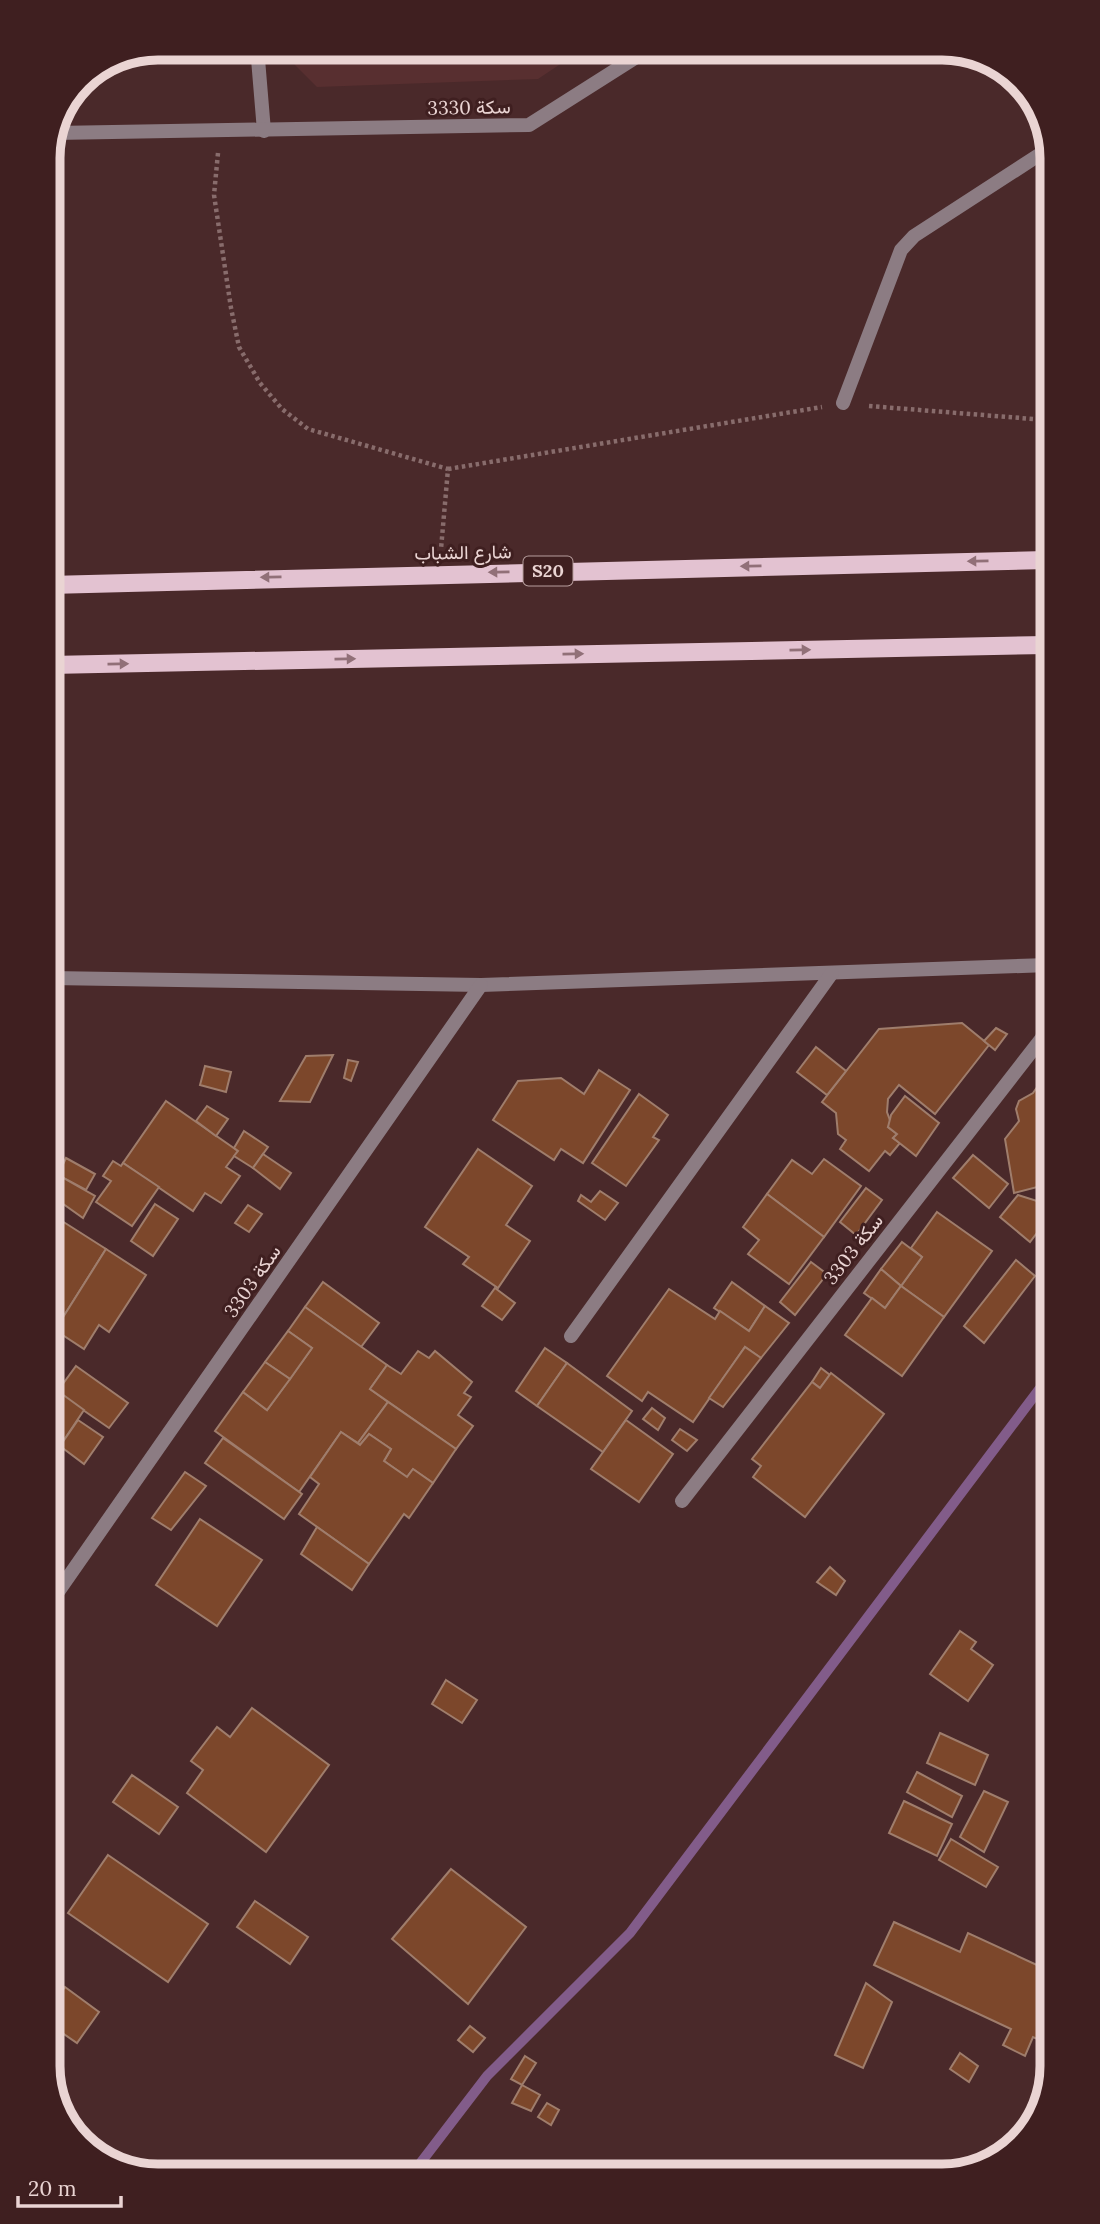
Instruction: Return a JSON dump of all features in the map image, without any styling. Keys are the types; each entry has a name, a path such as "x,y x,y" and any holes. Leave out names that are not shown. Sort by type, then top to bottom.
{"main road":[{"name":"شارع الشباب","path":"60,585 439,573 1040,560"},
{"path":"60,665 1040,645"}],"street":[{"path":"258,59 264,131"},
{"name":"سكة 3330","path":"63,134 528,125 632,60"},
{"path":"842,404 901,250 914,236 1040,154"},
{"path":"60,978 481,985 1040,965"},
{"path":"571,1336 832,973"},
{"name":"سكة 3303","path":"59,1590 481,985"},
{"name":"سكة 3303","path":"682,1501 1040,1041"}],"path":[{"path":"223,132 214,173 215,195 239,347 260,383 282,409 308,429 448,469 842,404 1040,420"},
{"path":"439,573 448,469"}],"shaded area":[{"path":"290,60 567,60 538,79 317,87"}],"building":[{"path":"962,1023 989,1045 935,1114 899,1085 888,1099 887,1112 891,1123 888,1127 897,1134 893,1138 900,1143 890,1155 885,1151 869,1171 840,1149 846,1140 838,1134 836,1113 822,1102 879,1029"},
{"path":"996,1028 1007,1034 995,1050 984,1041"},
{"path":"816,1047 846,1071 827,1095 797,1072"},
{"path":"333,1055 310,1102 280,1101 306,1056"},
{"path":"348,1060 358,1062 351,1081 344,1078"},
{"path":"205,1066 231,1072 226,1092 200,1085"},
{"path":"599,1070 630,1090 583,1163 561,1149 554,1160 493,1120 518,1081 561,1078 584,1094"},
{"path":"1040,1083 1040,1186 1014,1193 1005,1139 1019,1121 1016,1109 1019,1101 1033,1093"},
{"path":"639,1094 668,1115 653,1137 659,1140 626,1186 592,1163"},
{"path":"905,1096 939,1123 916,1156 893,1138 897,1134 888,1127 891,1115"},
{"path":"166,1101 238,1151 226,1167 240,1176 221,1203 205,1193 193,1211 123,1163"},
{"path":"207,1106 228,1119 216,1136 196,1121"},
{"path":"244,1131 268,1147 253,1168 234,1156 238,1151 234,1148"},
{"path":"478,1149 532,1186 506,1225 530,1241 498,1288 463,1264 469,1257 425,1227"},
{"path":"263,1154 291,1173 280,1189 253,1168"},
{"path":"973,1155 1008,1184 989,1208 953,1178"},
{"path":"66,1158 95,1174 86,1190 59,1176"},
{"path":"824,1159 861,1186 824,1237 767,1194 792,1160 812,1174"},
{"path":"113,1161 121,1166 123,1163 159,1187 132,1226 96,1202 111,1181 103,1176"},
{"path":"59,1176 95,1196 83,1218 59,1201"},
{"path":"866,1188 882,1200 856,1235 840,1222"},
{"path":"600,1191 618,1203 605,1220 578,1201 581,1195 591,1202"},
{"path":"767,1194 824,1237 789,1284 748,1254 759,1240 743,1227"},
{"path":"1018,1195 1040,1202 1040,1229 1030,1242 1000,1217"},
{"path":"155,1204 178,1219 153,1256 131,1241"},
{"path":"248,1205 262,1214 249,1232 235,1223"},
{"path":"937,1212 992,1251 944,1317 901,1286 922,1257 911,1248"},
{"path":"62,1221 106,1249 59,1323 59,1225"},
{"path":"902,1242 922,1257 901,1286 881,1269"},
{"path":"106,1249 146,1275 109,1332 99,1325 84,1349 59,1333 59,1323"},
{"path":"1016,1260 1035,1276 984,1343 964,1326"},
{"path":"811,1262 827,1274 795,1315 780,1302"},
{"path":"881,1269 901,1286 885,1308 864,1293"},
{"path":"323,1282 379,1323 361,1347 305,1307"},
{"path":"732,1282 765,1306 749,1331 714,1308"},
{"path":"901,1286 944,1317 902,1376 845,1335 872,1298 885,1308"},
{"path":"495,1288 515,1303 502,1320 482,1306"},
{"path":"669,1289 715,1319 720,1311 749,1331 765,1306 789,1323 761,1358 745,1347 693,1422 648,1392 642,1401 607,1376"},
{"path":"305,1307 387,1365 370,1389 388,1402 358,1443 341,1432 299,1492 215,1431 243,1392 267,1410 312,1348 288,1331"},
{"path":"288,1331 312,1348 290,1379 265,1362"},
{"path":"745,1347 761,1358 723,1407 709,1398"},
{"path":"545,1348 567,1363 537,1406 516,1391"},
{"path":"418,1351 429,1358 435,1351 472,1382 464,1393 471,1397 458,1415 473,1426 456,1449 370,1389 387,1365 401,1374"},
{"path":"265,1362 290,1379 267,1410 243,1392"},
{"path":"567,1363 632,1411 603,1452 537,1406"},
{"path":"76,1366 128,1403 109,1428 59,1394 59,1389"},
{"path":"821,1368 830,1375 820,1388 812,1382"},
{"path":"831,1373 884,1414 805,1517 753,1477 761,1466 752,1459 812,1382 820,1388"},
{"path":"62,1394 84,1410 60,1446 59,1446 59,1398"},
{"path":"388,1402 456,1449 433,1483 413,1469 407,1477 384,1461 391,1449 369,1434 360,1445 358,1443"},
{"path":"652,1408 665,1418 658,1430 643,1419"},
{"path":"78,1420 103,1437 84,1464 60,1446"},
{"path":"626,1420 673,1454 639,1502 591,1469"},
{"path":"680,1429 697,1440 687,1451 672,1440"},
{"path":"341,1432 360,1445 369,1434 391,1449 384,1461 407,1477 413,1469 433,1483 409,1518 404,1514 369,1564 299,1514 319,1484 310,1477"},
{"path":"223,1438 302,1494 284,1519 205,1463"},
{"path":"185,1472 206,1486 171,1530 152,1518"},
{"path":"200,1519 262,1560 217,1626 156,1585"},
{"path":"317,1527 369,1564 352,1590 301,1554"},
{"path":"830,1567 845,1581 836,1595 817,1582"},
{"path":"960,1631 976,1642 971,1649 993,1665 968,1701 930,1674"},
{"path":"446,1680 477,1700 462,1723 432,1704"},
{"path":"252,1708 329,1765 266,1852 187,1793 203,1770 191,1761 217,1727 230,1737"},
{"path":"940,1733 988,1755 975,1785 927,1763"},
{"path":"917,1772 962,1796 952,1817 907,1792"},
{"path":"132,1775 178,1807 159,1834 113,1802"},
{"path":"984,1791 1008,1802 984,1852 960,1837"},
{"path":"904,1801 952,1824 937,1856 889,1833"},
{"path":"951,1839 998,1867 986,1887 939,1860"},
{"path":"108,1855 208,1924 168,1982 68,1913"},
{"path":"451,1869 526,1927 468,2004 392,1939"},
{"path":"255,1901 308,1937 290,1964 237,1927"},
{"path":"894,1922 960,1952 968,1933 1040,1966 1040,2040 1033,2037 1025,2056 1003,2045 1011,2029 874,1965"},
{"path":"866,1983 892,2002 863,2068 835,2055"},
{"path":"65,1987 99,2012 77,2043 59,2031 59,1995"},
{"path":"470,2026 485,2038 473,2052 458,2040"},
{"path":"960,2053 978,2066 969,2082 950,2069"},
{"path":"525,2056 536,2063 522,2085 511,2079"},
{"path":"522,2085 540,2095 531,2111 512,2103"},
{"path":"547,2103 559,2110 551,2125 538,2117"}],"waterway":[{"path":"420,2164 487,2076 630,1933 1040,1388"}]}
